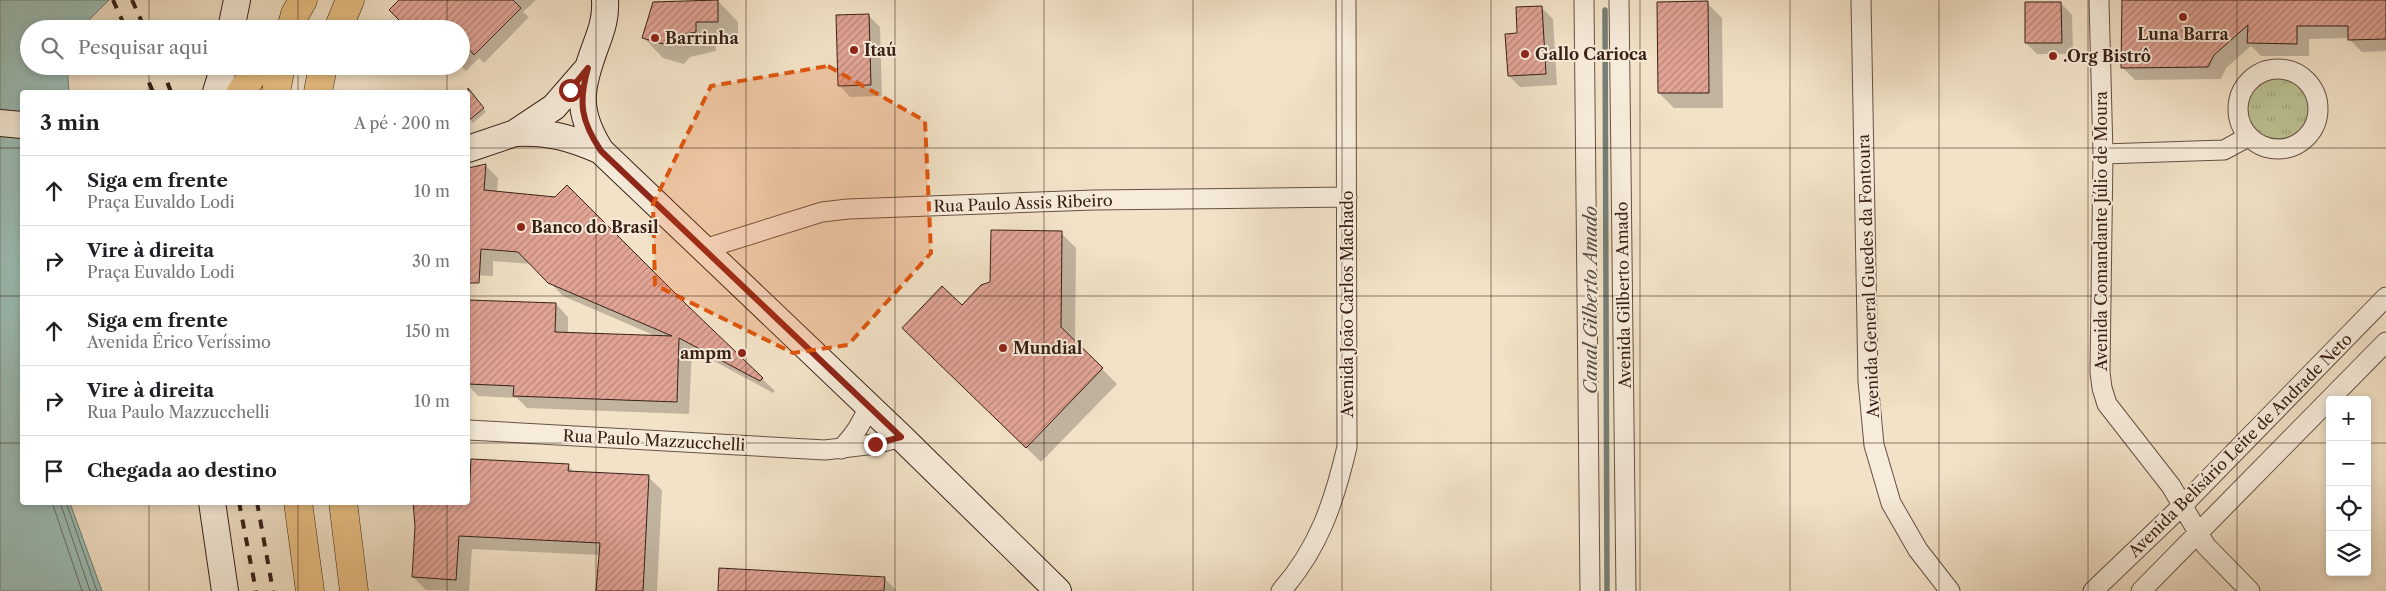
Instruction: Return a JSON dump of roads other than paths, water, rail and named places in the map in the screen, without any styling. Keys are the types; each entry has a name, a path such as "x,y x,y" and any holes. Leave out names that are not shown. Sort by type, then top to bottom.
{"highway":[{"path":"342,20 350,0"},
{"path":"243,90 253,75"},
{"path":"276,90 279,75"},
{"path":"318,90 322,75"},
{"path":"298,505 310,591"},
{"path":"343,505 354,591"}],"main road":[{"path":"234,20 237,0"},
{"path":"610,6 582,88 584,118 589,132 601,151 901,437 1058,591"},
{"path":"470,148 515,133 554,107 588,68"},
{"path":"217,90 221,75"},
{"path":"0,123 20,124"},
{"path":"515,133 532,132 560,135 601,151"},
{"path":"212,505 225,591"}],"street":[{"name":"Avenida João Carlos Machado","path":"1281,591 1294,577 1318,537 1335,495 1347,447 1346,0"},
{"path":"1584,0 1590,591"},
{"name":"Avenida Gilberto Amado","path":"1619,0 1626,591"},
{"name":"Avenida General Guedes da Fontoura","path":"1861,0 1868,381 1874,445 1891,503 1918,550 1950,591"},
{"name":"Avenida Comandante Júlio de Moura","path":"2099,0 2104,154 2100,338 2102,388 2107,404 2171,486 2198,535 2250,591"},
{"path":"2268,69 2285,69 2301,75 2313,88 2318,104 2317,121 2309,136 2295,146 2279,150 2262,147 2248,137 2239,123 2237,106 2242,89 2253,77 2268,69"},
{"path":"2104,154 2224,150 2248,137"},
{"name":"Rua Paulo Assis Ribeiro","path":"704,249 822,212 848,209 1094,200 1347,197"},
{"name":"Avenida Belisário Leite de Andrade Neto","path":"2093,591 2183,505 2386,297"},
{"name":"Avenida Belisário Leite de Andrade Neto","path":"2141,591 2386,342"},
{"path":"841,449 854,435 864,419 868,406"},
{"name":"Rua Paulo Mazzucchelli","path":"470,430 825,450 875,444 901,437"}],"water":[{"path":"0,0 109,0 89,20 20,20 20,75 68,75 69,90 20,90 20,505 71,505 102,591 0,591"}],"waterway":[{"name":"Canal Gilberto Amado","path":"1605,10 1607,591"}],"railway":[{"path":"113,0 122,20"},
{"path":"132,0 141,20"},
{"path":"146,75 152,90"},
{"path":"164,75 170,90"},
{"path":"240,505 256,591"},
{"path":"258,505 273,591"}],"place":[{"name":"Luna Barra","path":"2183,17"},
{"name":"Barrinha","path":"655,38"},
{"name":"Itaú","path":"854,50"},
{"name":"Gallo Carioca","path":"1525,54"},
{"name":".Org Bistrô","path":"2053,56"},
{"name":"Banco do Brasil","path":"521,227"},
{"name":"Mundial","path":"1003,348"},
{"name":"ampm","path":"742,353"}]}
